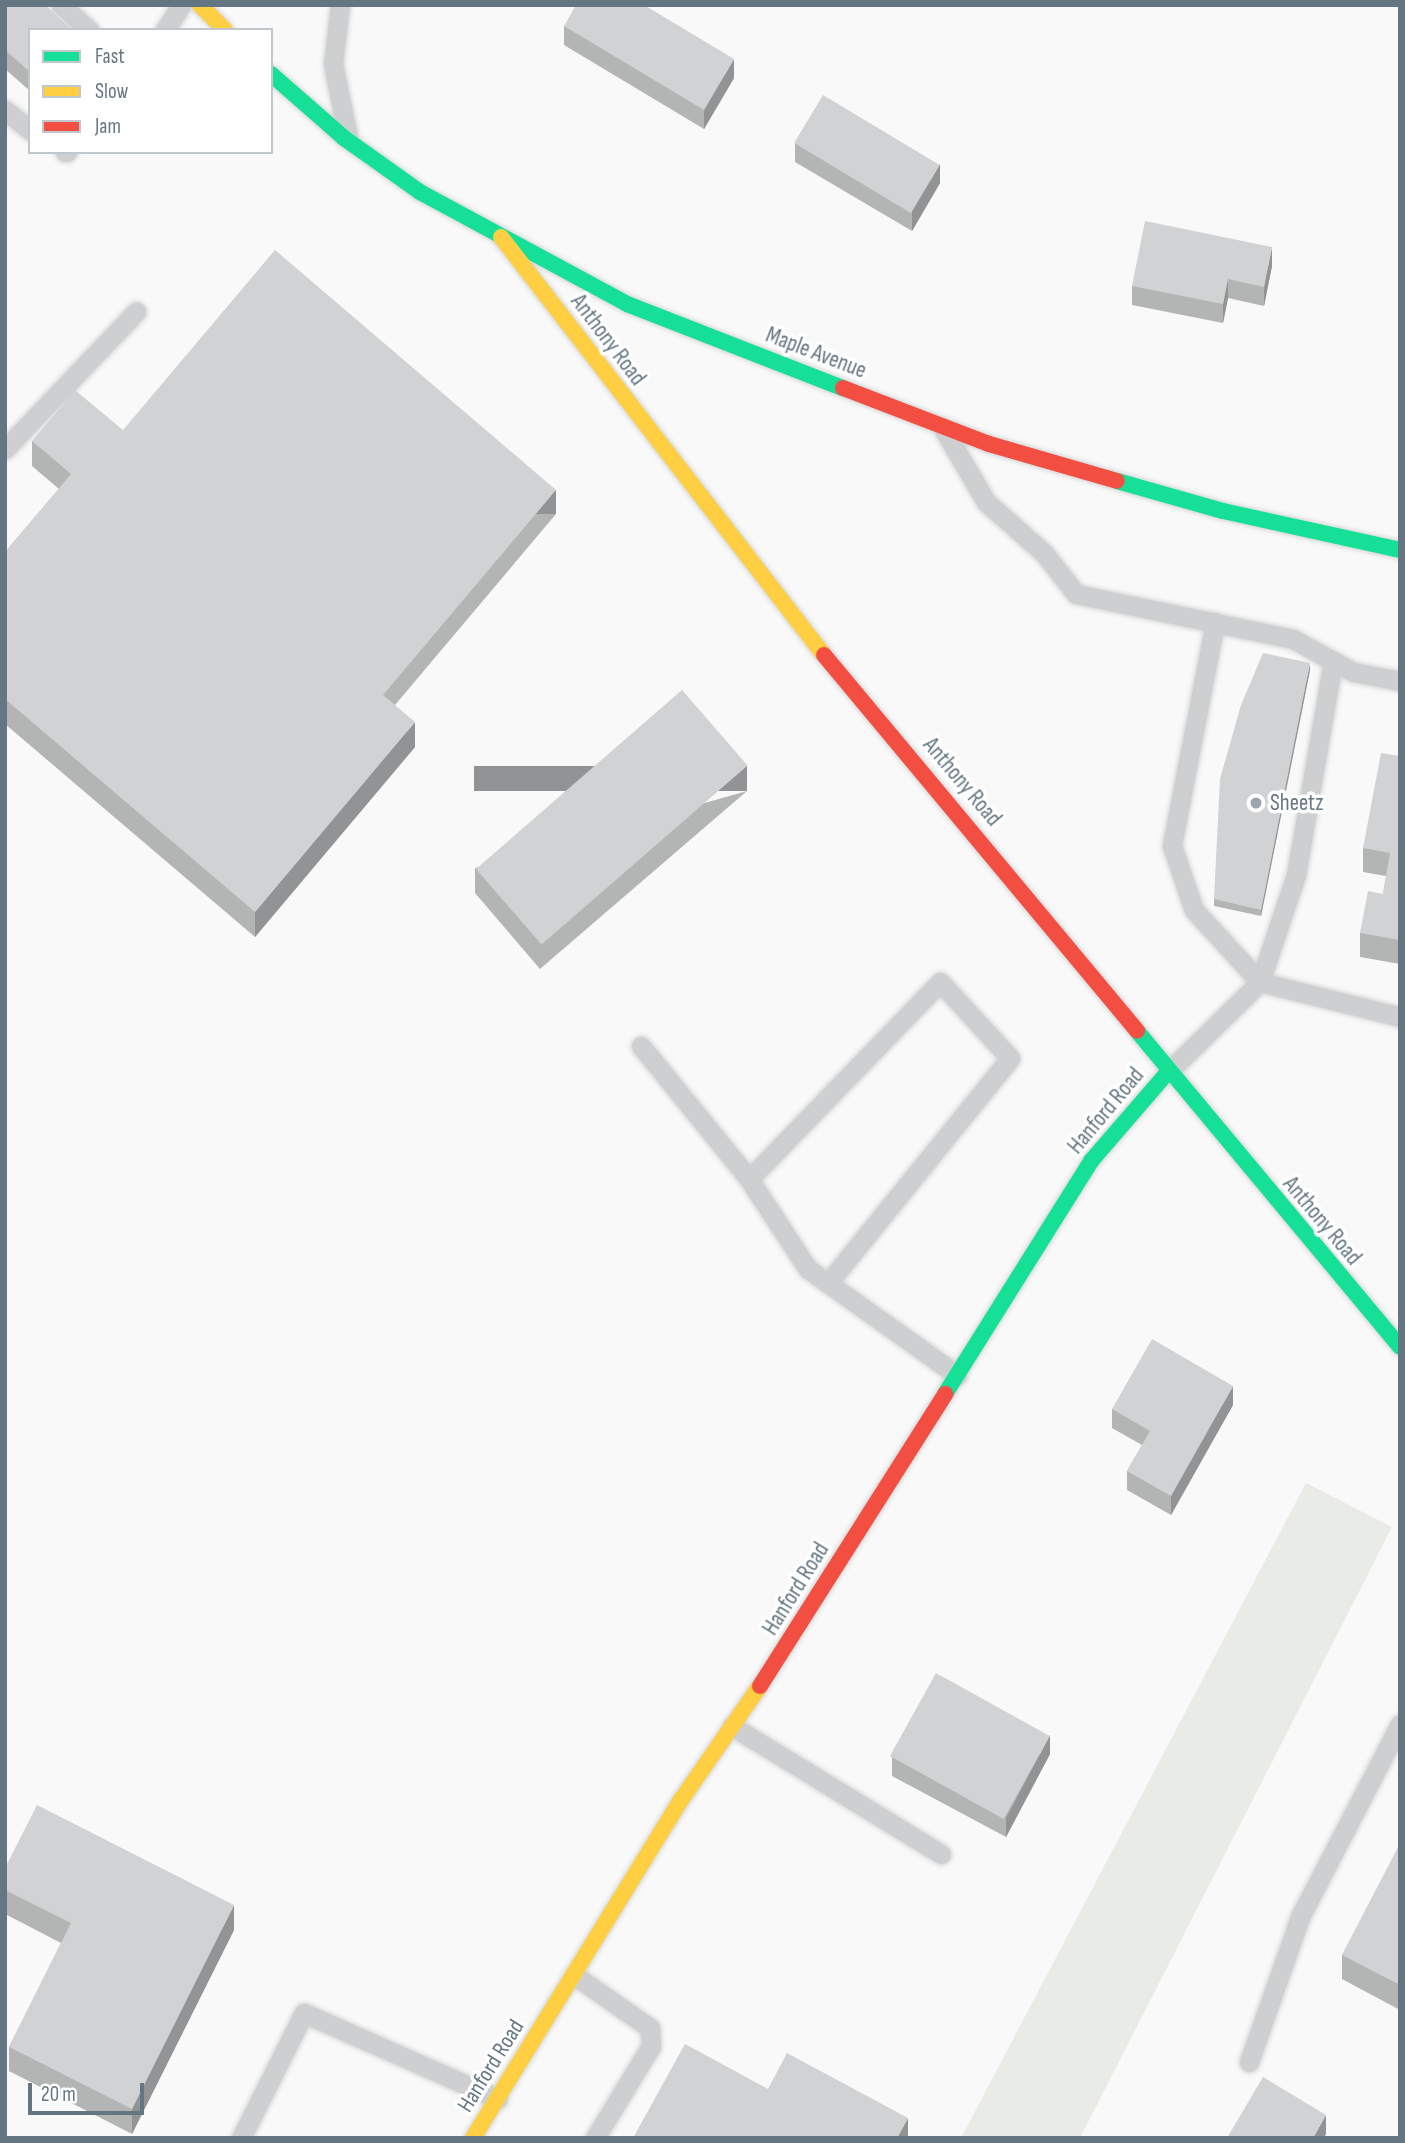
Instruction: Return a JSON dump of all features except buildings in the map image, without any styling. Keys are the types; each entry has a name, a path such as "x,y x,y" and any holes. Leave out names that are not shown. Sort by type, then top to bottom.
{"street":[{"path":"200,5 223,28"},
{"name":"Maple Avenue","path":"273,77 348,141 419,192 626,304 989,444 1223,511 1400,550"},
{"name":"Anthony Road","path":"501,237 785,608 1400,1348"},
{"name":"Hanford Road","path":"480,2135 498,2099 574,1975 1092,1160 1168,1072"}],"lane":[{"path":"61,5 87,28"},
{"path":"166,28 181,5"},
{"path":"340,5 333,64 348,141"},
{"path":"5,110 28,128"},
{"path":"5,449 136,312"},
{"path":"942,426 986,502 1044,553 1076,594 1293,639 1353,672 1400,681"},
{"path":"1215,622 1172,846 1194,910 1260,982 1400,1017"},
{"path":"1168,1072 1260,982 1296,875 1333,661"},
{"path":"749,1180 940,982 1010,1058 828,1283"},
{"path":"641,1046 749,1180 808,1269 957,1375"},
{"path":"1249,2062 1300,1917 1400,1724"},
{"path":"732,1726 941,1854"},
{"path":"574,1975 650,2028 651,2046 595,2138"},
{"path":"241,2138 304,2013 498,2099"}],"shaded area":[{"path":"1306,1483 1392,1527 1080,2138 961,2138"}],"traffic: fast":[{"path":"273,76 344,138 420,192 627,304 843,388"},
{"path":"1117,481 1223,511 1400,550"},
{"path":"1137,1031 1400,1347"},
{"path":"945,1394 1092,1160 1168,1072"}],"traffic: slow":[{"path":"200,5 223,28"},
{"path":"501,237 824,655"},
{"path":"473,2138 681,1800 760,1686"}],"traffic: jam":[{"path":"843,388 989,444 1117,481"},
{"path":"824,655 1137,1031"},
{"path":"760,1686 945,1394"}],"place":[{"name":"Sheetz","path":"1256,803"}]}
